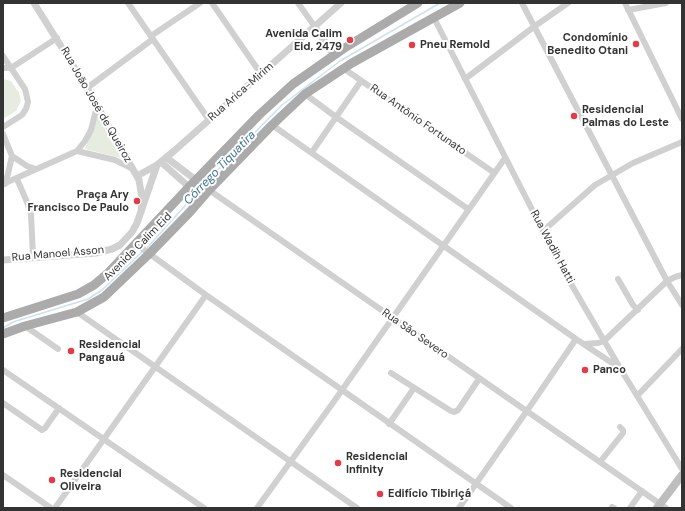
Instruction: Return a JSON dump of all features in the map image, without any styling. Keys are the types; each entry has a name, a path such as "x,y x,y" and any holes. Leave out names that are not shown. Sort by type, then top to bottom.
{"main road":[{"name":"Avenida Calim Eid","path":"3,334 25,326 77,312 104,297 189,213 203,185 273,102 293,84 334,55 418,3"},
{"name":"Avenida Calim Eid","path":"3,318 61,300 86,290 108,274 189,187 203,185 305,94 343,68 460,3"},
{"path":"661,507 682,475"}],"street":[{"name":"Rua João José de Queiroz","path":"34,3 87,88 137,176 142,192 141,212"},
{"path":"128,3 209,120"},
{"path":"87,88 200,3"},
{"path":"212,3 261,74"},
{"path":"298,3 334,55"},
{"name":"Rua Arica-Mirim","path":"137,176 161,162 341,3"},
{"path":"522,3 667,281 682,305"},
{"path":"465,79 568,3"},
{"path":"625,3 682,119"},
{"path":"628,10 666,3"},
{"name":"Rua Wadih Hatti","path":"434,18 543,231 604,341 682,469"},
{"path":"3,68 11,68 57,38"},
{"path":"3,56 25,89 28,102 26,109 22,114 3,127"},
{"name":"Rua Antônio Fortunato","path":"343,68 493,172"},
{"path":"312,152 361,81"},
{"path":"305,94 468,209"},
{"path":"4,184 77,151 91,130 97,106"},
{"path":"272,125 576,339 620,368"},
{"path":"3,134 12,156 22,163 36,169"},
{"path":"543,231 595,185 633,163 682,142"},
{"path":"77,151 115,160 133,169"},
{"path":"4,184 12,156"},
{"path":"257,508 392,318 493,172 505,158"},
{"path":"141,212 161,162 189,187"},
{"name":"Rua São Severo","path":"161,162 203,185 479,379 642,491 661,507"},
{"path":"17,179 31,214 33,257"},
{"name":"Rua Manoel Asson","path":"3,260 83,254 112,249 123,243 132,232 141,212"},
{"path":"136,244 389,424 511,508"},
{"path":"584,344 604,341 667,281 675,276 682,275"},
{"path":"618,279 633,305 638,310"},
{"path":"55,508 206,295"},
{"path":"77,312 357,508"},
{"path":"25,326 58,349"},
{"path":"459,508 576,339"},
{"path":"637,396 682,349"},
{"path":"4,372 204,508"},
{"path":"391,373 447,410 454,412 458,410 479,379"},
{"path":"389,424 414,388"},
{"path":"3,403 42,430 59,408"},
{"path":"600,462 623,433 623,430 620,427"},
{"path":"3,475 51,508"},
{"path":"630,508 642,491"}],"shaded area":[{"path":"3,79 11,81 19,93 21,101 16,111 3,119"},
{"name":"Praça Ary Francisco De Paulo","path":"98,116 121,158 85,149"}],"waterway":[{"name":"Córrego Tiquatira","path":"205,183 282,105 340,61 440,3"},
{"name":"Córrego Tiquatira","path":"146,249 201,188"},
{"name":"Córrego Tiquatira","path":"3,328 13,322 88,299 102,290 143,251"}],"place":[{"name":"Avenida Calim Eid, 2479","path":"350,40"},
{"name":"Condomínio Benedito Otani","path":"636,44"},
{"name":"Pneu Remold","path":"412,45"},
{"name":"Residencial Palmas do Leste","path":"574,116"},
{"name":"Praça Ary Francisco De Paulo","path":"137,201"},
{"name":"Residencial Pangauá","path":"71,351"},
{"name":"Panco","path":"585,370"},
{"name":"Residencial Infinity","path":"338,463"},
{"name":"Residencial Oliveira","path":"52,480"},
{"name":"Edifício Tibiriçá","path":"380,494"}]}
